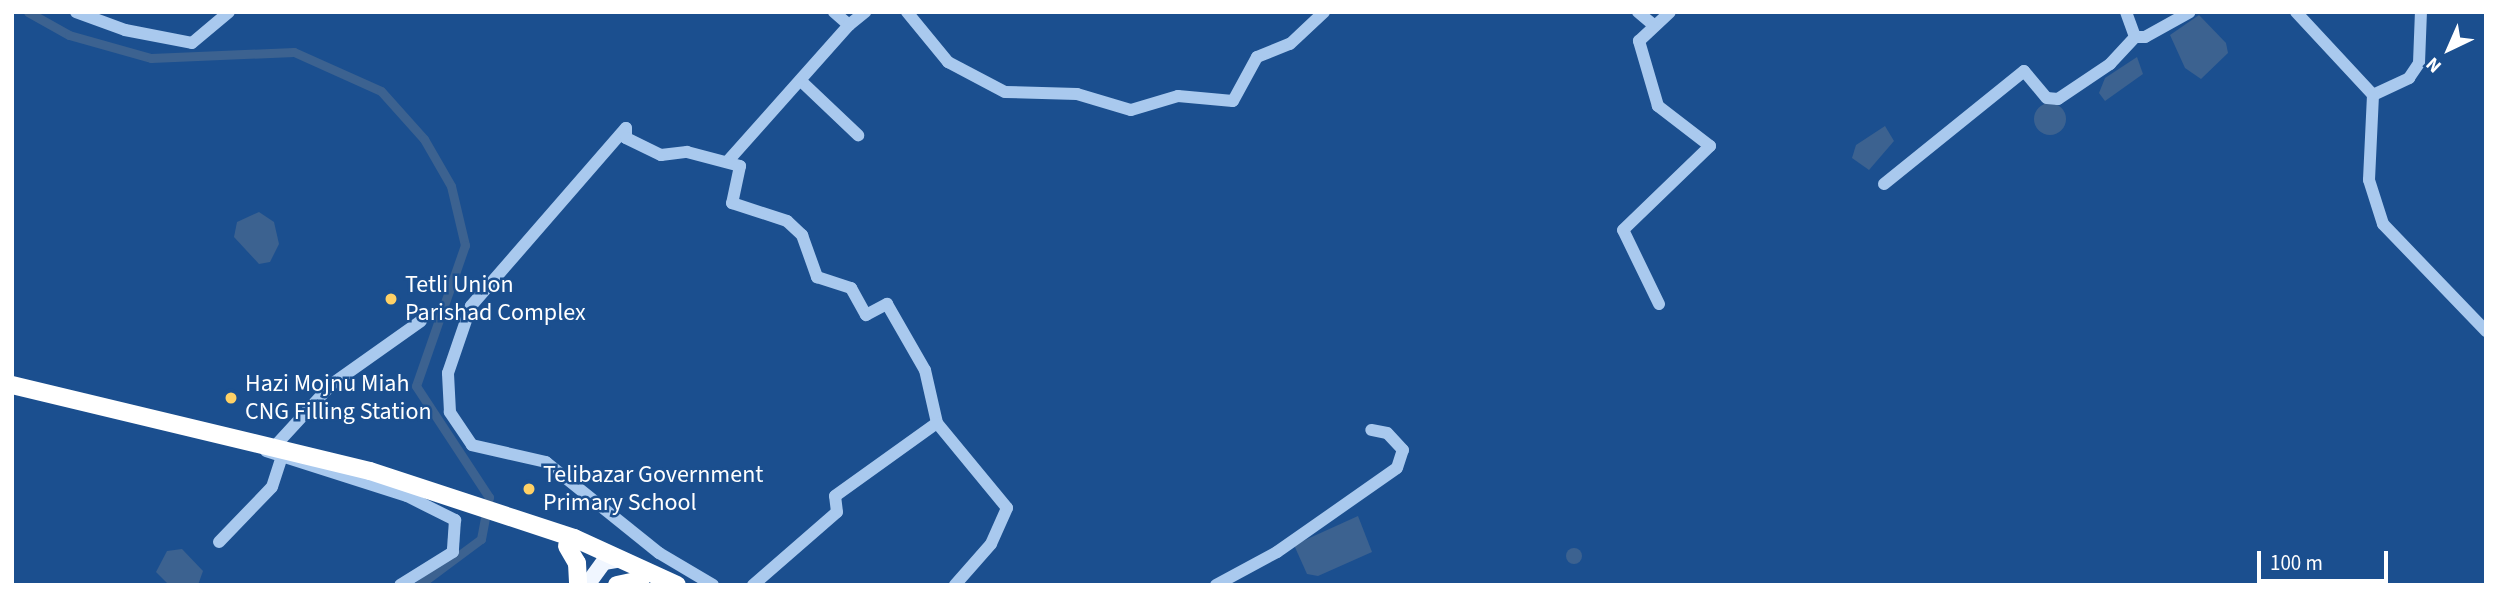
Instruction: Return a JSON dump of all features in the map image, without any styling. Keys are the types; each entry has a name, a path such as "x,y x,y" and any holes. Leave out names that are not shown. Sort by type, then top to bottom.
{"highway":[{"path":"12,385 247,442 278,453 457,501 602,556 622,559 677,585"},
{"path":"563,542 577,563 578,585"},
{"path":"602,556 645,582"},
{"path":"617,585 645,582"}],"main road":[{"path":"587,585 602,556"},
{"path":"597,585 602,556"}],"street":[{"path":"76,12 125,30 192,43 229,12"},
{"path":"835,12 849,25"},
{"path":"727,162 849,25 865,12"},
{"path":"906,12 948,62 1005,92 1077,94 1131,110 1178,96 1233,101 1257,57 1290,44 1324,12"},
{"path":"1638,12 1651,23"},
{"path":"1659,304 1623,230 1710,146 1658,106 1639,41 1651,23 1670,12"},
{"path":"2126,12 2135,37"},
{"path":"1884,184 2024,71 2047,97 2058,99 2110,64 2135,37 2190,12"},
{"path":"2296,12 2373,95 2369,180 2383,224 2486,331"},
{"path":"2373,95 2409,78 2419,63 2421,12"},
{"path":"801,80 858,135"},
{"path":"713,585 659,553 546,462 472,445 457,429 447,395 462,329 484,286 626,128 626,138 661,155 687,152 740,166 732,202 787,221 802,235 817,277 851,288 866,315 887,304 925,370 937,423 1007,508 991,544 954,585"},
{"path":"219,542 272,486 278,453 332,384 421,321"},
{"path":"753,585 837,512 835,496 937,423"},
{"path":"1216,585 1277,552 1397,468 1403,450 1387,433 1371,430"},
{"path":"278,453 407,496 455,520 453,552 400,585"}],"water":[{"path":"2199,15 2226,43 2228,53 2201,79 2185,68 2170,35"},
{"path":"2137,57 2143,74 2105,101 2099,93 2105,78"},
{"path":"2050,103 2062,107 2066,119 2062,131 2050,135 2038,131 2034,119 2038,107"},
{"path":"1885,126 1894,141 1869,170 1852,158 1856,145"},
{"path":"259,212 274,222 279,244 270,262 259,264 234,237 237,222"},
{"path":"1358,516 1372,552 1318,576 1307,574 1294,545"},
{"path":"1574,548 1580,550 1580,562 1574,564 1568,562 1566,556 1568,550"},
{"path":"182,549 203,571 198,585 169,585 156,572 167,551"}],"waterway":[{"path":"28,12 69,35 151,58 294,52 381,91 424,139 451,186 465,245 416,386 489,497 481,539 419,585"}],"place":[{"name":"Tetli Union Parishad Complex","path":"391,299"},
{"name":"Hazi Mojnu Miah CNG Filling Station","path":"231,398"},
{"name":"Telibazar Government Primary School","path":"529,489"}]}
